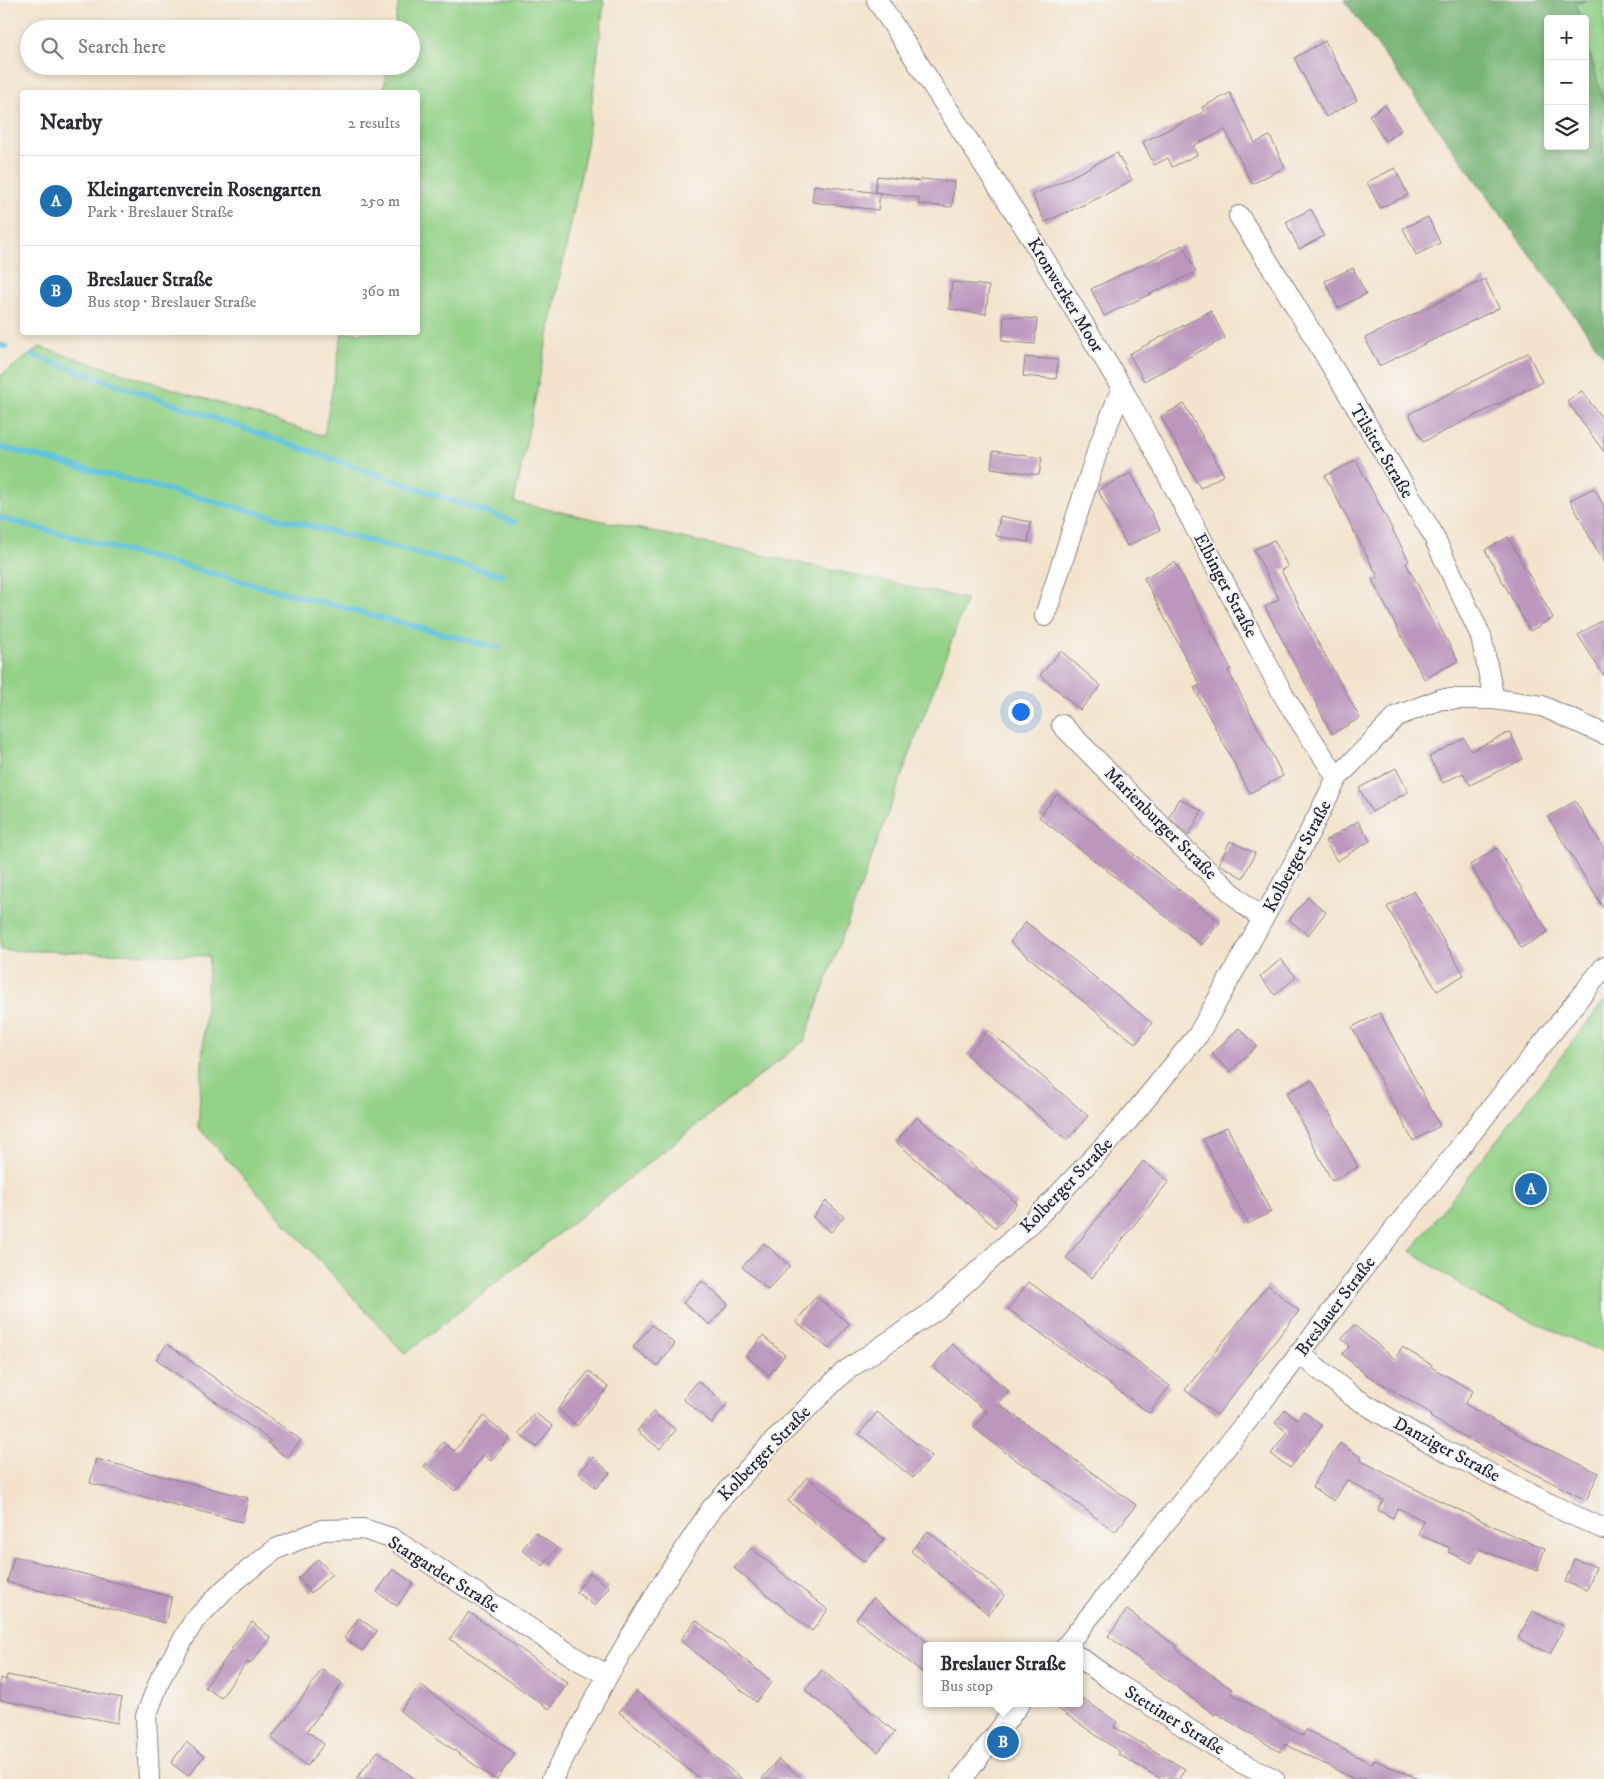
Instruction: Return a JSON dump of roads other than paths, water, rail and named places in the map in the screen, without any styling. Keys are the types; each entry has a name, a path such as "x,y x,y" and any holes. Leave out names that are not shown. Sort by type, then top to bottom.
{"street":[{"name":"Kronwerker Moor","path":"877,0 1029,234 1122,388"},
{"name":"Tilsiter Straße","path":"1238,216 1281,282 1431,531 1481,636 1494,700"},
{"path":"1045,616 1098,449 1122,388"},
{"name":"Elbinger Straße","path":"1122,388 1286,698 1337,778"},
{"name":"Kolberger Straße","path":"552,1779 608,1675 659,1589 712,1508 773,1442 844,1372 937,1309 1048,1206 1126,1122 1198,1035 1292,867 1337,778 1396,716 1442,699 1494,700 1542,706 1604,734"},
{"name":"Marienburger Straße","path":"1062,725 1180,844 1263,919"},
{"name":"Breslauer Straße","path":"1069,1642 1299,1354 1362,1270 1604,967"},
{"name":"Danziger Straße","path":"1299,1354 1352,1396 1428,1442 1566,1512 1604,1529"},
{"name":"Stargarder Straße","path":"149,1779 146,1716 161,1677 194,1621 228,1587 276,1549 322,1530 363,1529 391,1538 582,1662 608,1675"},
{"name":"Stettiner Straße","path":"1083,1660 1108,1678 1240,1762 1274,1779"},
{"path":"962,1779 1017,1707"}],"waterway":[{"path":"0,345 7,347"},
{"path":"32,355 515,522"},
{"path":"0,447 503,575"},
{"path":"0,518 498,648"}],"place":[{"name":"Kleingartenverein Rosengarten","path":"1531,1189"},
{"name":"Breslauer Straße","path":"1003,1742"}]}
